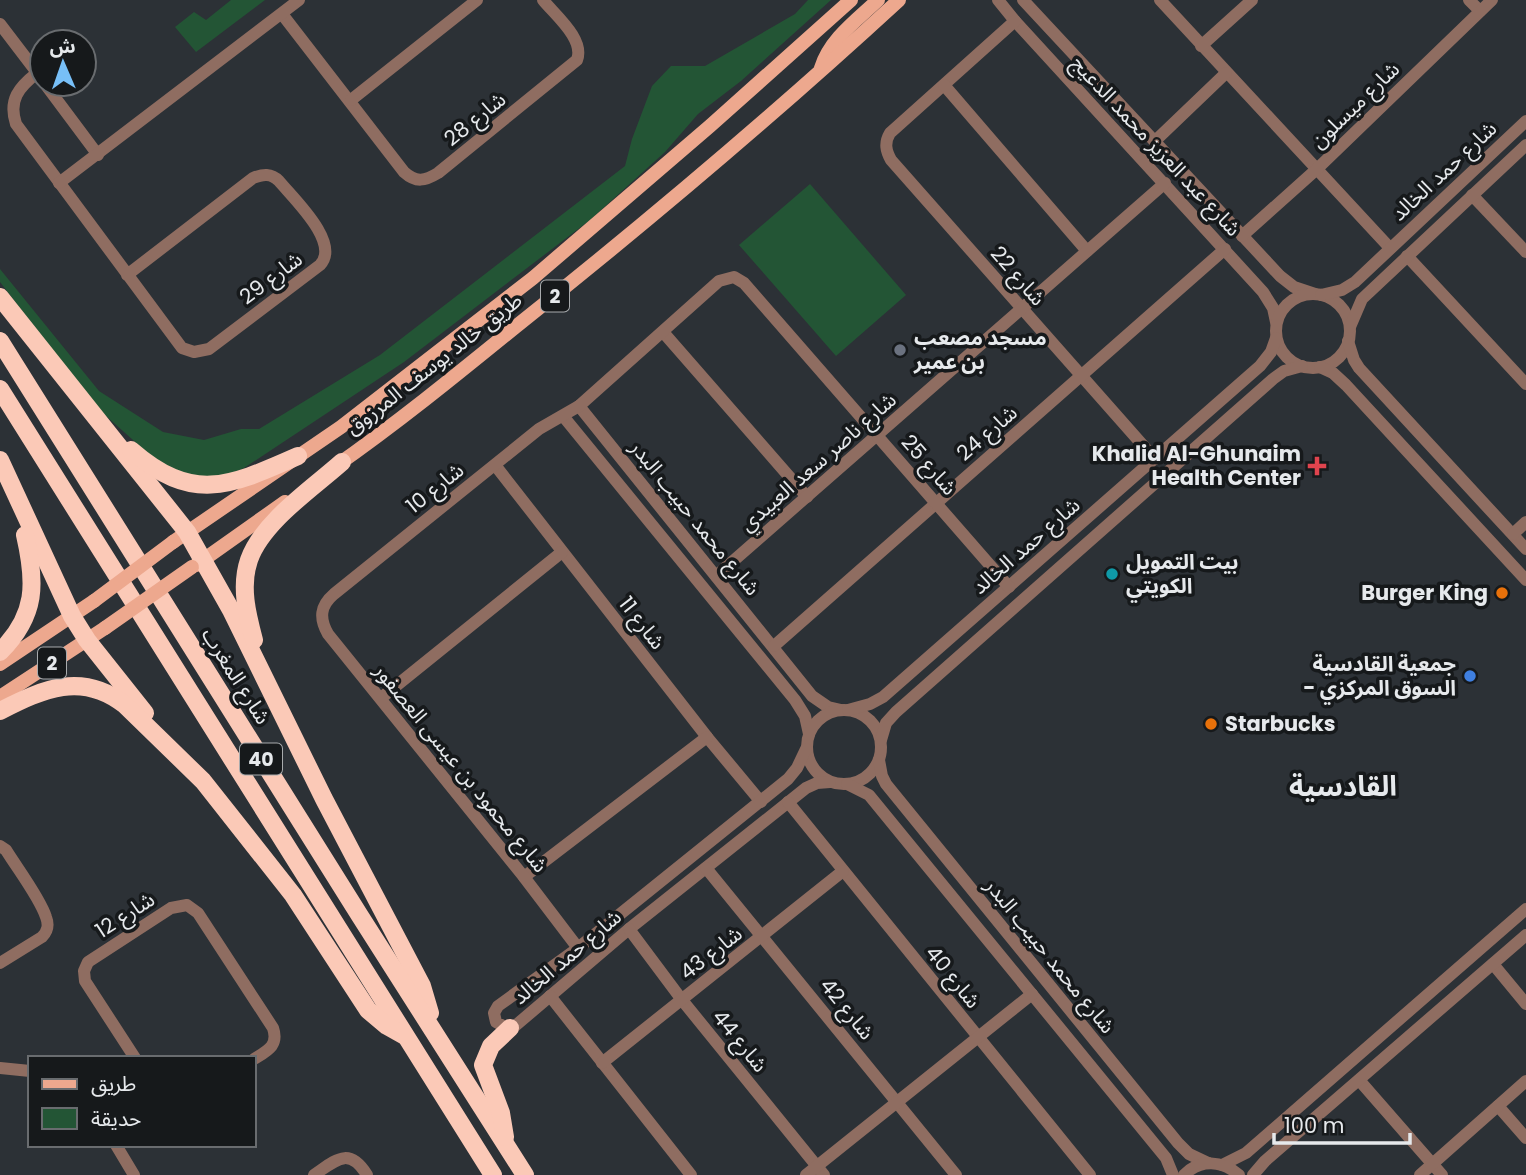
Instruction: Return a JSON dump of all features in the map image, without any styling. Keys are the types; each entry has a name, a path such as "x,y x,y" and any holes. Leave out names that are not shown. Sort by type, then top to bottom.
{"highway":[{"path":"0,297 99,420 180,537 270,686 324,799 422,986 431,1025"},
{"name":"شارع المغرب","path":"0,341 526,1175"},
{"name":"40","path":"0,389 493,1175"},
{"path":"99,420 151,467 170,478 192,485 223,484 259,473 298,456"},
{"path":"0,460 72,616 87,640 293,895 368,1010 406,1036"},
{"path":"270,686 252,631 245,599 249,560 274,523 342,462"},
{"path":"0,652 23,624 31,601 30,560 14,494"},
{"path":"0,711 43,691 67,686 86,686 115,697 178,754"},
{"path":"505,1144 501,1113 483,1065 491,1046 510,1028"}],"main road":[{"name":"طريق خالد يوسف المرزوق","path":"0,664 341,427 533,278 851,0"},
{"path":"820,73 836,40 878,0"},
{"name":"طريق خالد يوسف المرزوق","path":"0,697 105,628 342,462 574,281 704,174 899,0"}],"street":[{"path":"60,183 299,0"},
{"path":"351,100 477,0"},
{"name":"شارع 28","path":"282,14 408,176 421,180 435,176 577,60 577,42 543,0"},
{"name":"شارع عبد العزيز محمد الدعيج","path":"999,0 1015,21 1267,297 1276,322"},
{"path":"1160,0 1390,248"},
{"path":"1201,46 1252,0"},
{"path":"1469,0 1480,11"},
{"name":"شارع ميسلون","path":"1242,236 1318,168 1492,0"},
{"name":"شارع عبد العزيز محمد الدعيج","path":"1031,3 1103,86 1286,281 1300,289 1318,294"},
{"path":"1015,21 944,85 1087,251"},
{"path":"0,24 28,60"},
{"path":"1068,79 1081,77 1085,65"},
{"path":"1155,142 1226,73"},
{"path":"1085,97 1090,85 1094,83 1103,86"},
{"name":"شارع 29","path":"28,84 16,93 13,103 13,116 19,130 178,345 189,352 208,349 320,265 326,257 327,249 319,230 279,181 274,176 265,174 253,178 127,275"},
{"name":"شارع 22","path":"944,85 890,134 886,147 891,160 1155,459"},
{"path":"55,98 98,155"},
{"name":"شارع حمد الخالد","path":"1318,294 1347,288 1526,121"},
{"name":"شارع حمد الخالد","path":"1350,327 1362,299 1526,145"},
{"name":"شارع ناصر سعد العبيدي","path":"716,576 1165,183"},
{"path":"1472,195 1526,252"},
{"name":"شارع 24","path":"774,646 1225,249"},
{"path":"1407,256 1526,384"},
{"name":"شارع 10","path":"323,609 334,594 539,429 579,406 719,281 734,277"},
{"name":"شارع 25","path":"734,277 744,283 1009,587"},
{"path":"1320,367 1338,358 1348,341 1350,327 1346,314 1338,304 1318,294 1302,295 1290,301 1276,322 1276,338 1283,354 1302,366 1320,367 1333,373 1346,385 1526,580"},
{"path":"663,332 807,497"},
{"name":"شارع حمد الخالد","path":"845,710 870,704 883,696 1260,366 1271,352 1276,338"},
{"path":"1348,341 1354,360 1363,371 1526,549"},
{"name":"شارع حمد الخالد","path":"881,740 886,723 896,712 1276,376 1302,366"},
{"path":"1346,385 1348,377 1354,371 1363,371"},
{"name":"شارع محمد حبيب البدر","path":"579,406 809,691 819,702 845,710"},
{"name":"شارع محمد حبيب البدر","path":"563,416 795,701 805,716 809,734"},
{"name":"شارع 11","path":"495,465 707,737 761,802"},
{"path":"1093,513 1093,520 1098,526 1105,527"},
{"path":"657,531 667,530 671,520"},
{"path":"1513,534 1526,522"},
{"path":"1076,528 1084,528 1090,534 1089,542"},
{"path":"669,546 674,537 685,537"},
{"path":"381,698 562,552"},
{"name":"شارع محمود بن عيسى العصفور","path":"323,609 322,620 328,634 578,948"},
{"path":"795,701 805,701 809,697 809,691"},
{"path":"883,696 884,708 896,712"},
{"path":"845,710 869,719 881,740 879,760 867,777 847,784 830,782 820,776 811,766 806,749 809,734 821,717 845,710"},
{"path":"524,877 707,737"},
{"name":"شارع حمد الخالد","path":"806,749 795,772 761,802 578,948 495,1009 496,1022 510,1028 788,802 811,785 830,782"},
{"name":"شارع محمد حبيب البدر","path":"879,760 882,776 894,794 1109,1060 1182,1148 1208,1163"},
{"name":"شارع محمد حبيب البدر","path":"847,784 866,792 879,806 1166,1158 1173,1175"},
{"path":"879,806 881,799 887,794 894,794"},
{"name":"شارع 40","path":"788,802 1090,1175"},
{"path":"0,846 7,852 44,912 47,926 42,937 0,963"},
{"name":"شارع 42","path":"706,868 956,1175"},
{"name":"شارع 43","path":"602,1063 843,871"},
{"path":"943,885 951,887 958,883 960,874"},
{"path":"666,878 668,890 677,892"},
{"path":"646,894 654,896 657,907"},
{"path":"960,906 963,899 977,895"},
{"name":"شارع 12","path":"134,1056 85,981 84,971 88,962 171,908 187,905 198,913 275,1031 275,1042 271,1049 256,1058"},
{"path":"1222,1165 1246,1153 1526,909"},
{"name":"شارع 44","path":"629,929 682,1000 820,1171"},
{"path":"1246,1153 1247,1165 1255,1172 1526,935"},
{"path":"1493,964 1526,1003"},
{"path":"806,1175 820,1171 898,1101 1032,994"},
{"path":"550,996 691,1175"},
{"path":"1094,1070 1101,1072 1108,1068 1109,1060"},
{"path":"0,1068 28,1071"},
{"path":"1109,1089 1112,1083 1124,1077"},
{"path":"1359,1080 1442,1175"},
{"path":"1420,1175 1526,1081"},
{"path":"1498,1106 1526,1138"},
{"path":"118,1147 134,1175"},
{"path":"1166,1158 1177,1158 1182,1148"},
{"path":"314,1175 345,1158 356,1161 367,1175"},
{"path":"1184,1175 1194,1167 1208,1163 1222,1165 1239,1175"}],"green space":[{"path":"231,0 265,0 196,52 175,27 194,12 206,20"},
{"path":"808,0 831,0 741,81 698,114 665,152 590,220 404,362 244,468 211,482 178,480 97,408 0,282 0,269 99,391 163,432 204,440 241,429 259,429 380,355 625,166 652,86 671,66 705,66 795,14"},
{"path":"810,184 906,295 836,356 739,245"}],"place":[{"name":"مسجد مصعب بن عمير","path":"900,350"},
{"name":"Khalid Al-Ghunaim Health Center","path":"1317,466"},
{"name":"بيت التمويل الكويتي","path":"1112,574"},
{"name":"Burger King","path":"1502,593"},
{"name":"جمعية القادسية - السوق المركزي","path":"1470,676"},
{"name":"Starbucks","path":"1211,724"}],"district":[{"name":"القادسية","path":"1343,786"}]}
